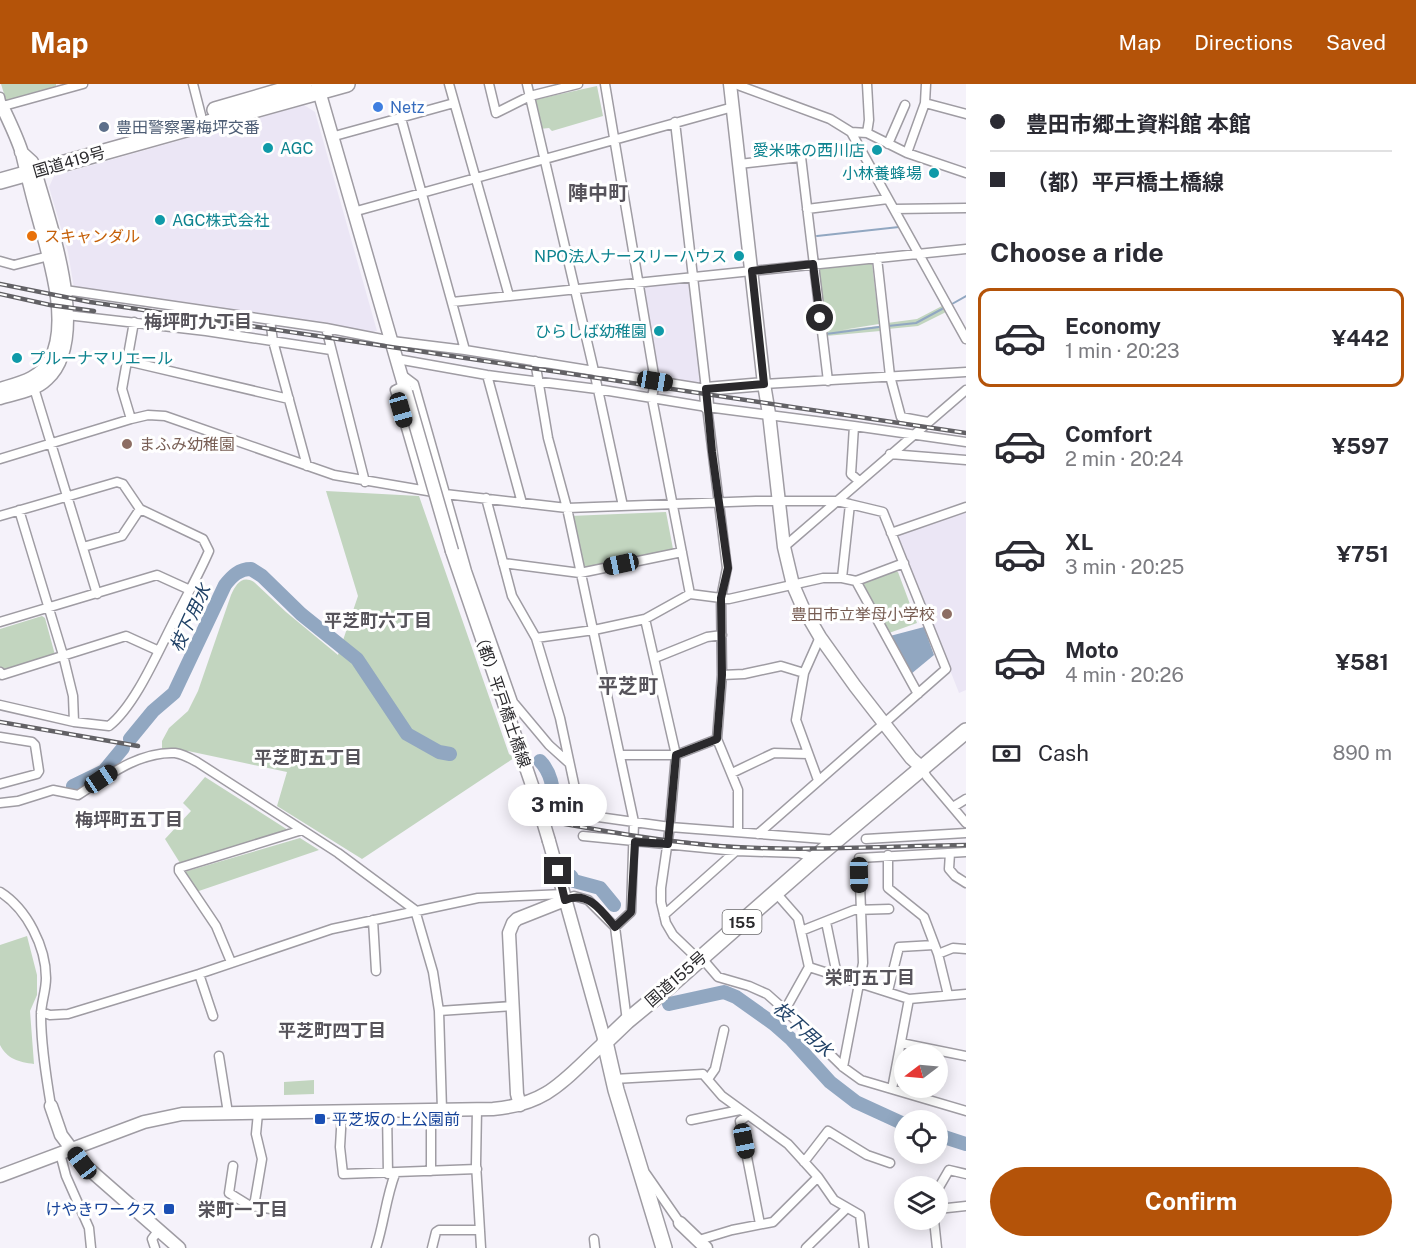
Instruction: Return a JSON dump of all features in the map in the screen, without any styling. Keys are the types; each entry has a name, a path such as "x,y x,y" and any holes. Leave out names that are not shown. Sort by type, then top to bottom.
{"highway":[{"name":"国道419号","path":"0,181 28,164 304,84"},
{"name":"国道419号","path":"0,171 318,88 347,84"},
{"name":"国道155号","path":"605,1042 815,858 966,731"},
{"path":"605,1042 662,1248"}],"street":[{"path":"0,398 34,388 48,379 63,355 67,315 58,254 28,164 1,103 61,87 84,84"},
{"path":"193,84 201,115"},
{"path":"449,84 509,296"},
{"path":"489,84 496,113 531,96 578,84"},
{"path":"527,84 576,290 623,506"},
{"path":"605,84 655,381 652,398 690,594"},
{"path":"966,173 907,153 867,134 852,132 830,119 733,84 739,164 778,501 784,547 793,585 820,637 912,758 966,823"},
{"path":"867,84 867,134"},
{"path":"907,153 925,103 926,84"},
{"name":"（都）平戸橋土橋線","path":"318,88 452,551 534,791 562,883 605,1042"},
{"path":"331,136 454,103"},
{"path":"925,103 966,114"},
{"path":"888,144 905,105"},
{"path":"353,212 733,107"},
{"path":"401,118 465,350"},
{"path":"675,122 707,407 728,568 721,598 722,675 717,739 738,790 738,832"},
{"path":"852,132 966,339"},
{"path":"739,164 801,157 828,381"},
{"path":"0,389 33,378 42,372 55,349 58,311 54,278 28,164"},
{"path":"807,209 888,199"},
{"path":"894,209 966,208"},
{"path":"452,302 966,249"},
{"path":"0,261 14,265 49,256"},
{"path":"876,258 890,376 901,417 928,422"},
{"path":"65,290 326,328 392,341 465,350 706,389 966,372"},
{"path":"67,315 134,322 331,350"},
{"path":"270,320 273,341 307,466"},
{"path":"131,419 122,389 134,322"},
{"path":"326,328 365,482"},
{"path":"397,359 487,375 966,442"},
{"path":"127,361 289,399"},
{"path":"535,361 548,438 567,508 634,822 631,912 615,927"},
{"path":"487,375 522,502"},
{"path":"424,490 396,390 404,384 414,384 467,571 513,702 549,745 569,763"},
{"path":"34,388 97,594"},
{"path":"784,547 966,390"},
{"path":"0,459 131,419 148,415 165,416 307,466 365,482 445,494 567,508 837,501 883,512 946,669 758,834"},
{"path":"854,426 851,474 859,481"},
{"path":"890,454 966,460"},
{"path":"0,516 117,482 123,484 140,509 203,539 208,555 159,651 122,714 111,724 108,726 74,722 0,705"},
{"path":"486,498 512,596 536,638 560,718 580,812 584,815 670,827 838,840"},
{"path":"842,578 850,504"},
{"path":"891,533 966,507"},
{"path":"83,547 122,536 140,509"},
{"path":"19,510 63,655 73,696 74,722"},
{"path":"503,563 580,573 682,552"},
{"path":"536,638 594,630 645,618 690,594 729,598 823,578 842,578 856,582 904,563"},
{"path":"0,622 157,575 189,590"},
{"path":"856,582 918,694"},
{"path":"645,618 676,755 670,827 661,888 661,902 666,923 674,935 698,959 706,963 718,977 767,994 843,1067 861,1080 966,1111"},
{"path":"655,658 707,637 722,635"},
{"path":"0,675 126,636 159,651"},
{"path":"818,780 796,720 804,673 820,637"},
{"path":"722,675 744,674 781,666 804,673"},
{"path":"0,737 32,742 35,745 39,771 37,774 0,784"},
{"path":"621,755 676,755 717,739"},
{"path":"0,803 18,801 53,790 78,795 118,768 155,756 175,753 196,762 356,865 416,910 433,972 439,1011 436,1110 431,1172"},
{"path":"732,773 774,753 808,754"},
{"path":"953,807 966,799"},
{"path":"231,962 216,926 179,868 302,830"},
{"path":"866,839 966,834"},
{"path":"583,836 736,851 799,853 815,858"},
{"path":"664,915 736,851"},
{"path":"843,1067 863,963 859,858 966,852"},
{"path":"950,853 949,869 966,883"},
{"path":"888,855 888,888 924,917 938,954 948,995"},
{"path":"0,892 23,912 44,960 46,987 41,1012 43,1058 51,1106 66,1151 66,1176 89,1228 91,1248"},
{"path":"776,893 798,918 809,967 785,1010"},
{"path":"41,1012 50,1015 68,1014 199,974 332,929 416,910 478,898 574,896 588,900 615,927 627,1021"},
{"path":"520,1105 517,1094 509,933 513,923 523,916 565,897"},
{"path":"801,931 854,910 889,909"},
{"path":"373,920 376,971"},
{"path":"825,922 837,975"},
{"path":"888,991 899,947 934,945"},
{"path":"938,954 952,948 966,949"},
{"path":"809,967 909,999 966,994"},
{"path":"199,974 213,1016"},
{"path":"892,1089 909,999"},
{"path":"439,1011 512,1006"},
{"path":"708,1079 715,1069 724,1030"},
{"path":"0,1176 161,1118 182,1114 477,1109 520,1105 539,1099 556,1088 605,1042"},
{"path":"901,1043 966,1056"},
{"path":"219,1056 228,1113"},
{"path":"614,1079 703,1074 722,1096 788,1144 818,1177 834,1200 861,1218 864,1248"},
{"path":"477,1109 481,1248"},
{"path":"376,1248 383,1226 391,1174 387,1110"},
{"path":"342,1112 340,1147 343,1174 477,1169"},
{"path":"254,1206 262,1160 256,1134 258,1113"},
{"path":"691,1120 743,1113"},
{"path":"743,1113 740,1121 760,1224"},
{"path":"804,1162 828,1131 867,1155 890,1163"},
{"path":"66,1151 179,1248"},
{"path":"637,1162 680,1223 702,1244 776,1220 818,1177"},
{"path":"233,1166 229,1193 254,1206 278,1210"},
{"path":"946,1176 949,1170 966,1174"},
{"path":"948,1208 966,1206"},
{"path":"806,1248 846,1209"},
{"path":"653,1216 671,1218 680,1223"},
{"path":"432,1248 436,1232 439,1230 480,1230"},
{"path":"935,1230 937,1248"},
{"path":"155,1248 152,1239 158,1231"}],"shaded area":[{"path":"304,105 315,112 377,331 74,288 68,252 49,187 54,176"},
{"path":"691,281 703,385 657,377 641,286"},
{"name":"豊田市立挙母小学校","path":"966,510 966,690 959,693 898,537 899,533"}],"green space":[{"path":"1,84 56,84 56,86 54,89 8,102"},
{"path":"597,86 603,116 552,131 549,128 540,129 533,100"},
{"path":"872,263 879,324 842,330 879,326 880,331 826,336 819,268"},
{"path":"942,306 946,312 918,326 888,329 887,323 917,319"},
{"path":"326,491 419,496 509,754 514,758 362,859 277,806 287,772 188,751 162,754 162,741 169,728 188,711 198,691 231,595 235,587 243,580 254,582 338,655 358,596"},
{"path":"666,512 673,549 583,570 570,516"},
{"path":"894,571 898,572 917,623 889,633 860,584"},
{"path":"42,616 45,618 55,655 3,672 0,670 0,629"},
{"path":"205,777 288,832 180,863 165,839 191,811 183,803"},
{"path":"300,838 319,850 193,893 184,872"},
{"path":"27,936 37,975 37,995 30,1011 34,1064 14,1059 6,1054 0,1045 0,945"},
{"path":"314,1080 314,1094 284,1095 284,1082"}],"water":[{"path":"924,627 934,655 911,674 890,636"}],"waterway":[{"path":"817,236 899,227"},
{"path":"952,304 966,296"},
{"path":"888,326 916,323 942,309"},
{"path":"826,334 879,327"},
{"name":"枝下用水","path":"130,739 153,711 174,693 225,585 236,574 251,569 262,576 301,614 357,659 407,734 439,752 450,754"},
{"name":"枝下用水","path":"73,786 104,771 123,748"},
{"name":"枝下用水","path":"540,761 550,777 555,810"},
{"name":"枝下用水","path":"571,876 574,881 600,888 614,905"},
{"name":"枝下用水","path":"669,1004 724,992 736,997 791,1039 830,1082 856,1102 894,1119"},
{"name":"枝下用水","path":"948,1138 966,1144"}],"railway":[{"path":"0,284 90,302 966,433"},
{"path":"0,294 50,305 94,311"},
{"path":"0,722 138,746"},
{"path":"525,817 646,838 750,848 812,849 966,845"}],"place":[{"name":"Netz","path":"378,107"},
{"name":"豊田警察署梅坪交番","path":"104,127"},
{"name":"AGC","path":"268,148"},
{"name":"愛米味の西川店","path":"877,150"},
{"name":"小林養蜂場","path":"934,173"},
{"name":"AGC株式会社","path":"160,220"},
{"name":"スキャンダル","path":"32,236"},
{"name":"NPO法人ナースリーハウス","path":"739,256"},
{"name":"ひらしば幼稚園","path":"659,331"},
{"name":"プルーナマリエール","path":"17,358"},
{"name":"まふみ幼稚園","path":"127,444"},
{"name":"豊田市立挙母小学校","path":"947,614"},
{"name":"平芝坂の上公園前","path":"320,1119"},
{"name":"けやきワークス","path":"169,1209"}],"district":[{"name":"陣中町","path":"598,193"},
{"name":"梅坪町九丁目","path":"198,321"},
{"name":"平芝町六丁目","path":"378,620"},
{"name":"平芝町","path":"628,686"},
{"name":"平芝町五丁目","path":"308,757"},
{"name":"梅坪町五丁目","path":"129,819"},
{"name":"栄町五丁目","path":"870,977"},
{"name":"平芝町四丁目","path":"332,1030"},
{"name":"栄町一丁目","path":"243,1209"}],"route":[{"path":"558,871 565,900 574,896 588,900 615,927 631,912 635,842 668,844 676,755 717,739 722,675 721,598 728,568 706,389 764,384 752,271 813,264 820,318"}]}
